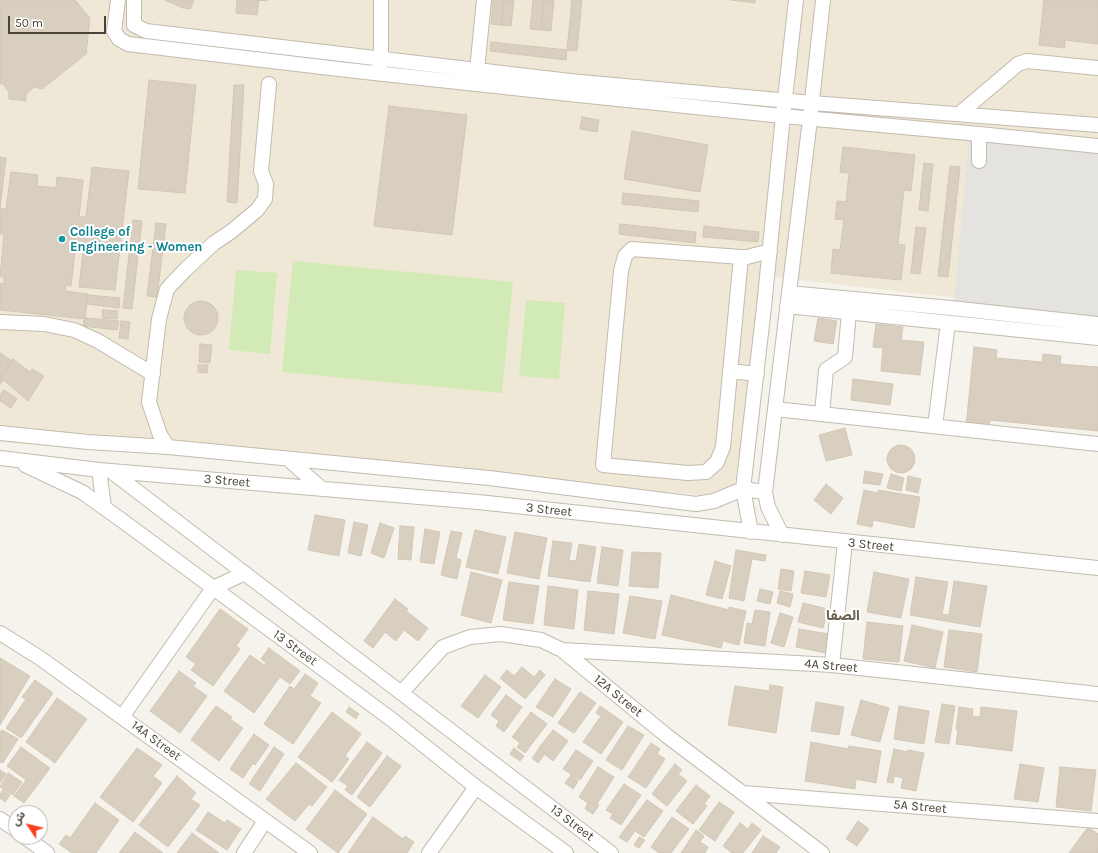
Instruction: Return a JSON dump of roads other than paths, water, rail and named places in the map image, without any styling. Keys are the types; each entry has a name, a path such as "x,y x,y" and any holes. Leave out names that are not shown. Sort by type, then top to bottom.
{"street":[{"path":"118,0 114,31 119,39 128,44 378,73 570,87 786,100 1098,125"},
{"path":"119,39 134,25 134,0"},
{"path":"378,73 375,57 381,0"},
{"path":"476,70 484,0"},
{"path":"751,532 743,489 796,0"},
{"path":"782,535 768,507 765,492 823,0"},
{"path":"134,25 146,31 476,70 570,87 783,116 1098,146"},
{"path":"959,114 1018,64 1027,61 1098,68"},
{"path":"168,447 160,435 149,402 159,318 167,289 214,243 232,231 257,210 265,199 266,184 261,171 269,84"},
{"path":"979,134 979,161"},
{"path":"741,257 723,447 717,462 706,472 688,473 603,465 621,271 625,256 632,249 741,257 747,257 770,250 794,252"},
{"path":"788,299 849,312 1098,338"},
{"path":"788,299 951,308 1098,324"},
{"path":"822,414 826,370 845,357 849,312"},
{"path":"0,322 44,324 74,330 98,341 153,374"},
{"path":"935,426 948,323"},
{"path":"730,371 778,386"},
{"path":"775,409 1098,444"},
{"path":"0,433 88,442 168,447 489,478 696,504 714,501 743,489 765,492"},
{"name":"3 Street","path":"7,459 105,471 478,502 1098,568"},
{"name":"13 Street","path":"7,459 82,492 104,507 391,719 476,787 566,853"},
{"path":"288,459 322,489"},
{"path":"104,507 105,471"},
{"name":"13 Street","path":"105,471 245,573 612,853"},
{"path":"832,665 845,542"},
{"path":"122,717 213,588 245,573"},
{"name":"14A Street","path":"0,633 40,658 310,853"},
{"name":"12A Street","path":"401,693 443,646 470,637 501,634 541,640 562,650 667,736 822,853"},
{"name":"4A Street","path":"562,650 832,665 1098,694"},
{"path":"429,853 476,787"},
{"name":"5A Street","path":"743,793 1098,821"},
{"path":"244,853 265,821"},
{"path":"36,845 47,853"}],"place":[{"name":"College of Engineering - Women","path":"62,239"}],"district":[{"name":"الصفا","path":"843,616"}]}
